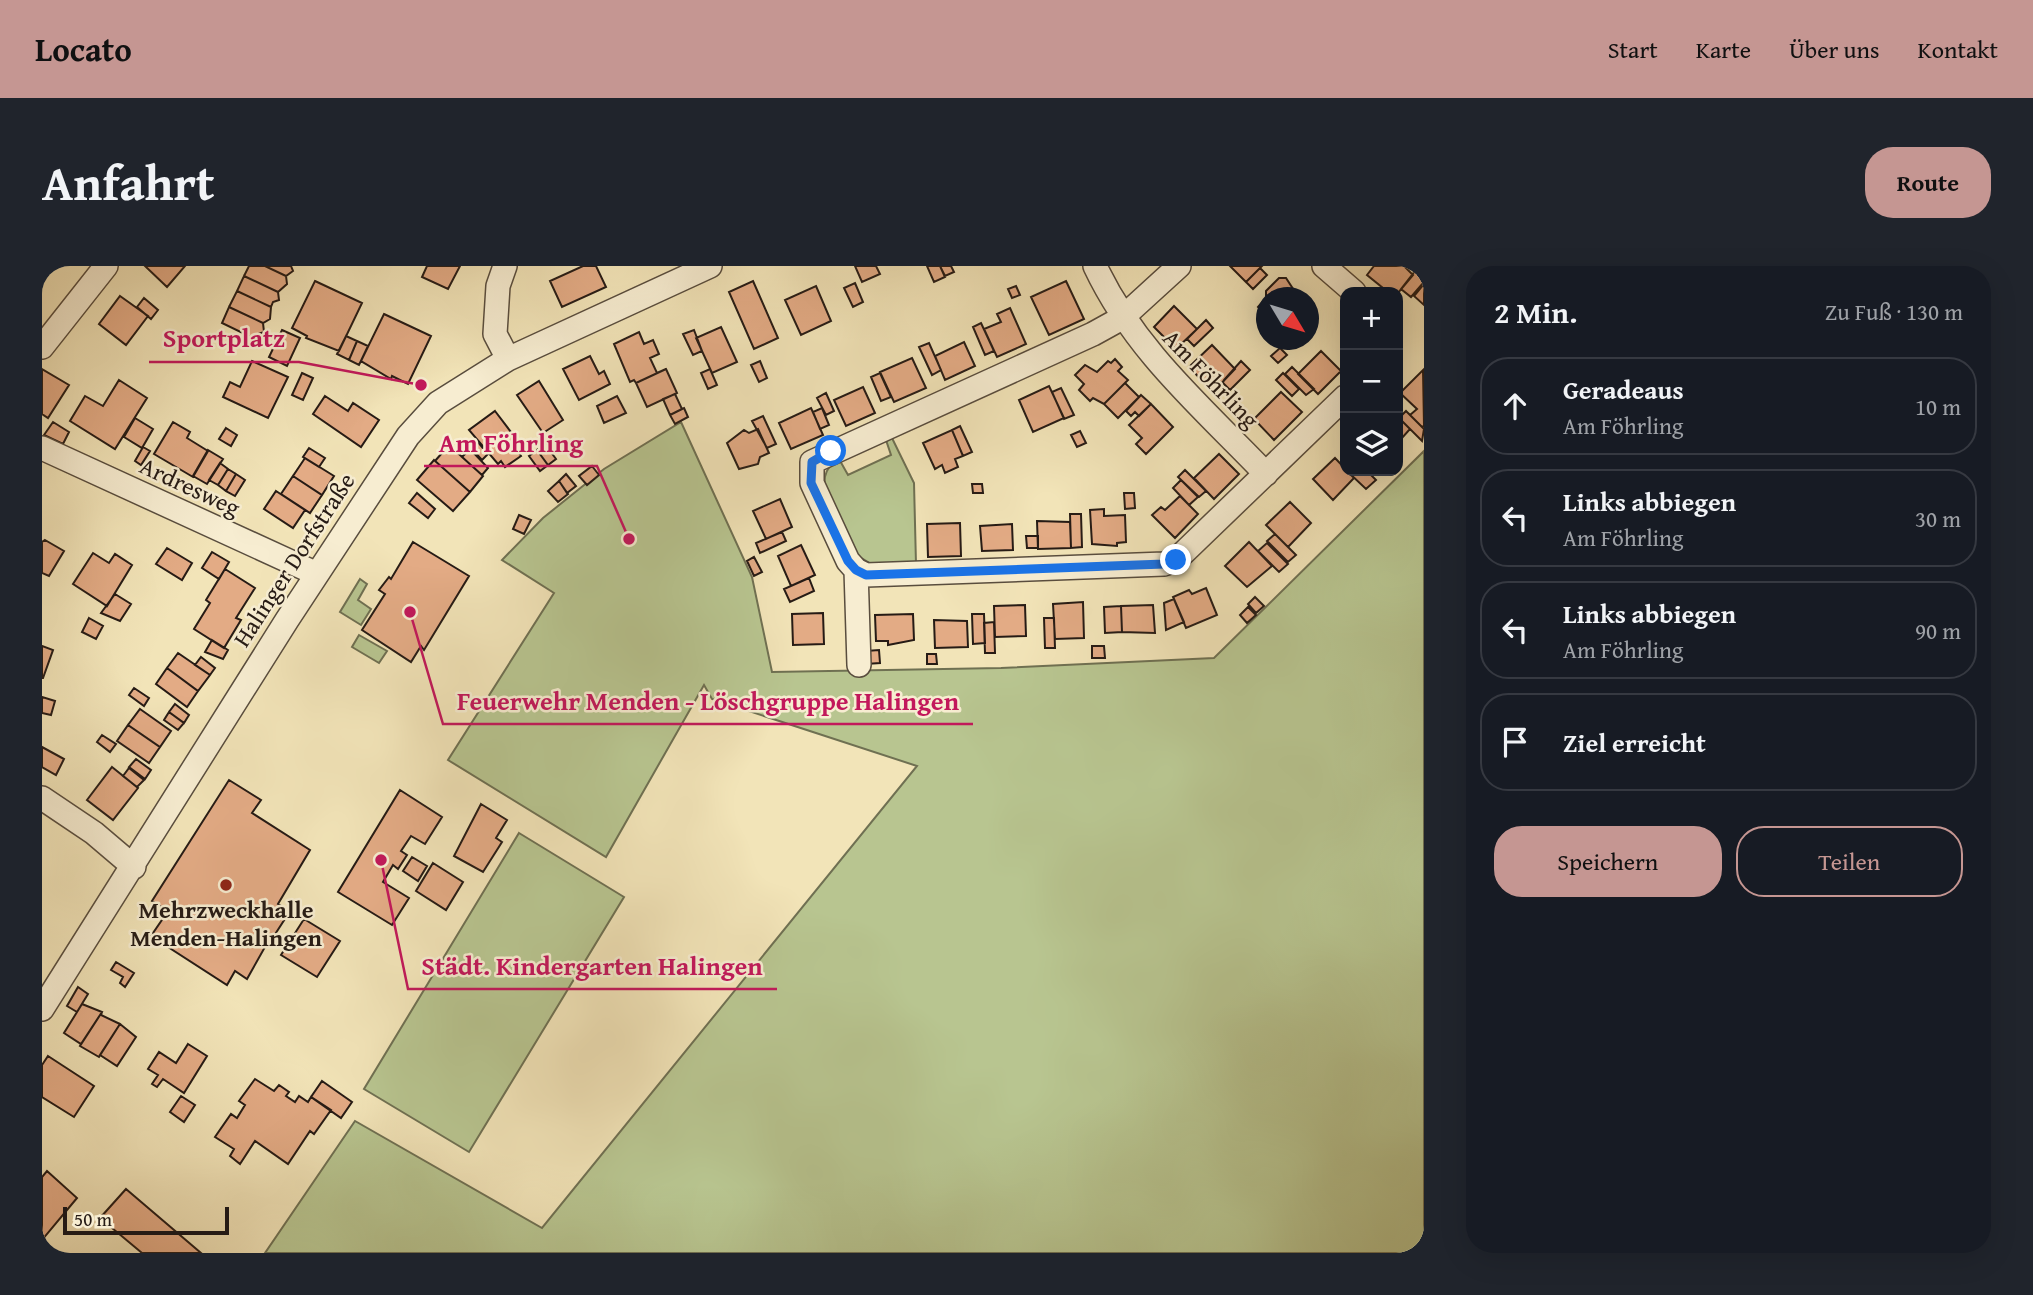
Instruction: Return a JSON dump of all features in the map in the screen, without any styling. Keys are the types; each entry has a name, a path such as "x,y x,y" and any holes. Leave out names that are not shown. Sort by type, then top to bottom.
{"street":[{"path":"42,347 106,266"},
{"path":"505,266 498,286 495,334 508,359"},
{"name":"Halinger Dorfstraße","path":"42,1009 317,574 408,436 438,404 508,359 710,266"},
{"name":"Am Föhrling","path":"1095,266 1122,318 1141,344 1266,474"},
{"path":"1179,266 1122,318 812,462 811,483 848,561 856,570 866,575 1164,564 1176,560 1340,402"},
{"path":"1324,266 1348,287"},
{"name":"Ardresweg","path":"42,448 317,574"},
{"path":"856,570 859,665"},
{"path":"42,798 94,833 134,867"}],"green space":[{"path":"681,422 752,577 772,672 1001,668 1214,658 1399,476 1403,476 1403,472 1424,451 1424,1253 265,1253 355,1121 542,1228 917,766 712,699 704,685 606,857 448,760 554,593 502,560 543,518 604,469"},
{"path":"891,436 914,483 916,564 873,565 858,556 825,489 825,475 839,459 848,475 891,455 885,437"},
{"path":"360,579 367,584 358,600 371,609 361,625 340,612"},
{"path":"359,635 387,651 379,663 352,647"},
{"path":"519,833 624,897 469,1152 364,1089"}],"building":[{"path":"145,266 185,266 167,287"},
{"path":"249,266 265,266 286,276 287,284 278,292 244,276"},
{"path":"265,266 291,266 293,271 286,276"},
{"path":"427,266 460,266 448,289 422,277"},
{"path":"583,266 596,266 606,287 562,307 550,281"},
{"path":"855,266 876,266 880,274 862,282"},
{"path":"927,266 940,266 945,277 934,282"},
{"path":"940,266 951,266 954,272 945,276"},
{"path":"1230,266 1262,266 1246,282"},
{"path":"1374,266 1404,266 1413,275 1403,287 1382,287 1367,275"},
{"path":"1419,266 1424,268 1424,282 1411,297 1403,287"},
{"path":"1260,268 1267,275 1253,289 1246,282"},
{"path":"244,276 278,292 279,300 273,302 271,307 237,291"},
{"path":"1279,278 1286,278 1292,287 1270,287"},
{"path":"315,281 362,303 339,351 306,338 307,336 292,328"},
{"path":"753,281 778,338 754,349 729,292"},
{"path":"1066,281 1084,319 1049,335 1031,297"},
{"path":"855,283 863,302 853,307 844,288"},
{"path":"1424,284 1424,305 1414,296"},
{"path":"816,286 831,321 801,335 785,300"},
{"path":"1016,286 1020,295 1012,298 1008,289"},
{"path":"237,291 271,307 270,319 263,323 229,307"},
{"path":"120,296 148,316 126,345 99,324"},
{"path":"144,298 158,310 151,319 137,307"},
{"path":"1174,306 1197,329 1176,349 1154,327"},
{"path":"229,307 263,323 264,332 258,334 255,339 222,323"},
{"path":"1010,308 1026,344 997,357 984,329 1001,322 997,314"},
{"path":"384,314 431,336 408,384 392,376 391,379 361,361"},
{"path":"1206,320 1213,328 1194,346 1187,339"},
{"path":"981,323 994,351 985,355 973,327"},
{"path":"721,327 737,362 712,373 696,338"},
{"path":"282,330 300,338 287,366 269,357"},
{"path":"694,330 702,351 693,355 683,334"},
{"path":"639,332 644,344 653,340 659,354 650,358 657,373 666,369 636,383 634,380 630,382 614,344"},
{"path":"346,336 357,341 349,360 337,354"},
{"path":"357,341 368,346 359,365 349,360"},
{"path":"964,342 975,366 945,380 935,356"},
{"path":"929,343 941,370 932,375 919,347"},
{"path":"1212,345 1235,369 1213,392 1189,367"},
{"path":"1278,350 1287,355 1278,363 1271,356"},
{"path":"1321,351 1340,370 1318,394 1298,374"},
{"path":"590,356 599,374 604,371 610,384 579,400 563,369"},
{"path":"912,358 926,388 894,402 880,372"},
{"path":"1115,359 1122,367 1118,371 1128,380 1104,404 1093,398 1090,401 1079,390 1084,384 1075,375 1085,365 1097,372 1108,361 1111,363"},
{"path":"252,361 288,377 268,418 223,397 230,382 240,387"},
{"path":"760,361 767,378 759,382 751,365"},
{"path":"1241,361 1250,370 1230,390 1223,383 1224,380"},
{"path":"1292,367 1314,389 1306,395 1285,374"},
{"path":"42,369 69,385 48,418 42,414"},
{"path":"666,369 677,393 647,407 636,383"},
{"path":"710,369 717,385 708,389 701,373"},
{"path":"1423,370 1424,426 1410,415 1417,409 1403,396 1403,390"},
{"path":"302,373 313,378 303,400 292,395"},
{"path":"880,373 891,397 881,401 871,377"},
{"path":"1283,373 1299,389 1292,396 1276,380"},
{"path":"119,380 147,398 115,449 70,421 85,396 103,406"},
{"path":"539,381 563,420 543,433 517,395"},
{"path":"1125,383 1139,397 1118,418 1104,404"},
{"path":"1049,386 1064,418 1033,432 1019,400"},
{"path":"863,387 875,413 846,426 834,400"},
{"path":"1061,388 1074,415 1064,419 1052,392"},
{"path":"1281,392 1302,412 1274,440 1254,419"},
{"path":"826,393 834,411 826,415 817,398"},
{"path":"675,394 682,409 670,415 663,399"},
{"path":"1141,395 1151,404 1139,416 1135,412 1131,416 1126,411"},
{"path":"325,396 348,411 353,403 379,420 361,447 313,414"},
{"path":"617,396 626,413 604,423 597,406"},
{"path":"1151,404 1173,427 1146,454 1136,444 1142,438 1129,425"},
{"path":"684,408 688,417 675,424 670,415"},
{"path":"811,408 823,435 791,449 779,423"},
{"path":"822,408 829,425 820,429 813,412"},
{"path":"495,411 517,440 513,444 521,456 505,467 501,461 498,464 469,430"},
{"path":"1406,411 1424,429 1422,441 1403,422 1403,414"},
{"path":"763,416 776,444 767,448 752,421"},
{"path":"135,418 153,429 142,448 124,437"},
{"path":"53,422 69,432 63,444 44,435"},
{"path":"173,422 190,432 187,438 208,451 193,477 154,454"},
{"path":"1403,422 1410,429 1403,437"},
{"path":"960,426 972,452 963,456 952,430"},
{"path":"226,428 237,435 231,446 219,439"},
{"path":"758,429 769,453 760,457 758,464 739,469 727,443 744,430 749,433"},
{"path":"952,430 963,456 955,459 958,467 945,473 942,465 935,469 923,443"},
{"path":"1080,431 1086,443 1077,447 1071,435"},
{"path":"477,441 488,454 482,460 470,447"},
{"path":"545,444 556,459 548,465 537,450"},
{"path":"449,445 483,476 470,492 435,461"},
{"path":"143,447 150,451 141,465 135,461"},
{"path":"309,448 325,458 319,467 303,457"},
{"path":"470,449 488,468 482,475 462,457"},
{"path":"208,450 223,459 207,484 193,476"},
{"path":"537,450 548,465 540,471 529,456"},
{"path":"1219,454 1239,474 1214,499 1194,478"},
{"path":"305,458 334,476 322,495 293,476"},
{"path":"1335,458 1340,463 1340,476 1354,478 1333,500 1313,479"},
{"path":"434,460 470,492 453,511 417,480"},
{"path":"220,463 228,469 218,485 209,480"},
{"path":"592,466 599,475 587,485 579,476"},
{"path":"228,469 236,474 226,491 218,485"},
{"path":"1185,470 1206,491 1199,497 1178,477"},
{"path":"236,474 245,480 235,496 226,491"},
{"path":"566,474 576,486 567,493 559,481"},
{"path":"293,476 322,495 310,513 281,494"},
{"path":"1352,476 1372,476 1376,480 1366,489"},
{"path":"1181,480 1198,497 1189,505 1173,488"},
{"path":"559,481 568,494 558,502 548,491"},
{"path":"972,484 982,484 983,493 973,493"},
{"path":"276,491 305,510 293,528 264,509"},
{"path":"417,493 435,509 428,518 409,503"},
{"path":"1124,493 1134,493 1135,508 1125,509"},
{"path":"1180,496 1198,514 1175,538 1152,515 1161,507 1165,510"},
{"path":"780,499 792,527 766,539 753,511"},
{"path":"1290,502 1311,523 1288,547 1266,525"},
{"path":"1104,509 1104,516 1125,515 1126,542 1117,543 1117,546 1092,544 1090,510"},
{"path":"1070,514 1081,514 1082,547 1071,548"},
{"path":"519,515 531,520 524,534 513,529"},
{"path":"1037,521 1070,522 1071,548 1038,549"},
{"path":"960,523 961,556 928,557 927,524"},
{"path":"1012,524 1013,550 982,551 980,526"},
{"path":"782,532 786,541 760,553 756,543"},
{"path":"1275,534 1296,555 1288,562 1267,541"},
{"path":"1026,536 1038,536 1038,548 1027,548"},
{"path":"45,540 64,551 49,576 42,573 42,542"},
{"path":"413,542 469,576 424,650 421,646 411,662 362,630 385,594 379,590 389,577 391,579"},
{"path":"1249,542 1272,566 1247,587 1225,566"},
{"path":"1267,543 1288,564 1279,572 1258,551"},
{"path":"801,545 815,575 791,586 778,556"},
{"path":"167,548 192,563 182,580 156,564"},
{"path":"212,552 229,562 219,579 202,568"},
{"path":"93,553 109,563 115,554 132,565 107,606 73,584"},
{"path":"754,557 762,572 754,576 747,561"},
{"path":"225,569 255,588 236,618 241,620 224,648 194,629 210,603 206,600"},
{"path":"809,578 814,591 790,602 784,589"},
{"path":"1206,588 1217,615 1186,628 1173,597 1189,590 1192,594"},
{"path":"115,594 131,604 120,621 101,613"},
{"path":"1255,597 1264,606 1256,613 1248,604"},
{"path":"1174,599 1184,622 1166,630 1164,603"},
{"path":"1083,602 1084,638 1055,639 1053,604"},
{"path":"1025,605 1026,636 995,637 994,606"},
{"path":"1153,605 1155,633 1122,632 1121,606"},
{"path":"1121,606 1122,632 1105,633 1104,607"},
{"path":"1248,607 1256,615 1247,623 1240,615"},
{"path":"823,613 824,644 793,645 792,614"},
{"path":"913,614 914,640 888,645 888,641 876,641 875,615"},
{"path":"972,614 984,614 985,643 973,644"},
{"path":"89,618 103,626 96,639 82,632"},
{"path":"1044,618 1054,618 1055,648 1045,648"},
{"path":"934,620 967,621 968,647 935,648"},
{"path":"994,622 995,653 985,653 984,623"},
{"path":"212,640 228,650 223,659 205,652"},
{"path":"42,646 53,650 43,678 42,678"},
{"path":"1092,646 1104,646 1105,658 1092,658"},
{"path":"879,650 880,663 866,664 866,651"},
{"path":"178,653 210,675 198,691 167,668"},
{"path":"927,654 936,654 937,664 927,664"},
{"path":"201,657 215,668 210,675 195,665"},
{"path":"167,668 198,691 187,707 156,684"},
{"path":"134,688 149,698 144,706 129,695"},
{"path":"42,697 55,701 51,715 42,713"},
{"path":"175,704 189,715 184,723 169,712"},
{"path":"140,709 171,731 160,747 128,725"},
{"path":"169,712 184,723 178,730 164,720"},
{"path":"128,725 160,747 149,763 117,741"},
{"path":"102,735 116,744 110,752 97,742"},
{"path":"42,747 64,759 56,775 42,767"},
{"path":"136,759 151,770 145,779 129,767"},
{"path":"112,767 138,788 113,820 87,800"},
{"path":"129,768 144,780 137,787 123,776"},
{"name":"Mehrzweckhalle Menden-Halingen","path":"229,780 261,800 252,813 310,850 278,904 290,911 272,939 270,938 247,979 235,971 227,985 151,936 168,911 152,901"},
{"path":"400,790 442,817 425,844 411,836 401,851 407,855 398,869 393,865 383,882 409,898 392,925 338,892"},
{"path":"481,804 507,820 496,838 502,842 483,872 454,856"},
{"path":"412,857 427,866 418,881 403,871"},
{"path":"433,863 463,882 446,910 416,891"},
{"path":"304,919 340,941 317,977 281,955"},
{"path":"116,962 134,973 125,987 120,983 123,977 111,970"},
{"path":"78,987 88,994 77,1012 67,1006"},
{"path":"82,1004 102,1012 81,1044 64,1033"},
{"path":"102,1012 101,1015 120,1024 99,1057 80,1046"},
{"path":"120,1024 136,1037 117,1066 100,1055"},
{"path":"188,1044 207,1056 184,1093 163,1079 157,1087 152,1084 158,1075 148,1069 159,1052 176,1063"},
{"path":"48,1056 94,1086 74,1117 42,1097 42,1065"},
{"path":"255,1079 274,1091 279,1085 289,1092 286,1096 295,1102 299,1096 308,1102 311,1097 331,1110 314,1134 310,1131 288,1164 255,1141 240,1164 230,1156 234,1149 215,1137 231,1114 237,1118 245,1105 239,1101"},
{"path":"322,1081 352,1102 341,1118 311,1097"},
{"path":"181,1096 195,1105 184,1122 170,1112"},
{"path":"47,1171 77,1198 42,1240 42,1177"},
{"path":"126,1189 201,1253 142,1253 100,1218"}],"place":[{"name":"Sportplatz","path":"421,385"},
{"name":"Am Föhrling","path":"629,539"},
{"name":"Feuerwehr Menden - Löschgruppe Halingen","path":"410,612"},
{"name":"Städt. Kindergarten Halingen","path":"381,860"},
{"name":"Mehrzweckhalle Menden-Halingen","path":"226,885"}],"route":[{"path":"831,451 812,462 811,483 848,561 856,570 866,575 1164,564 1176,560"}]}
